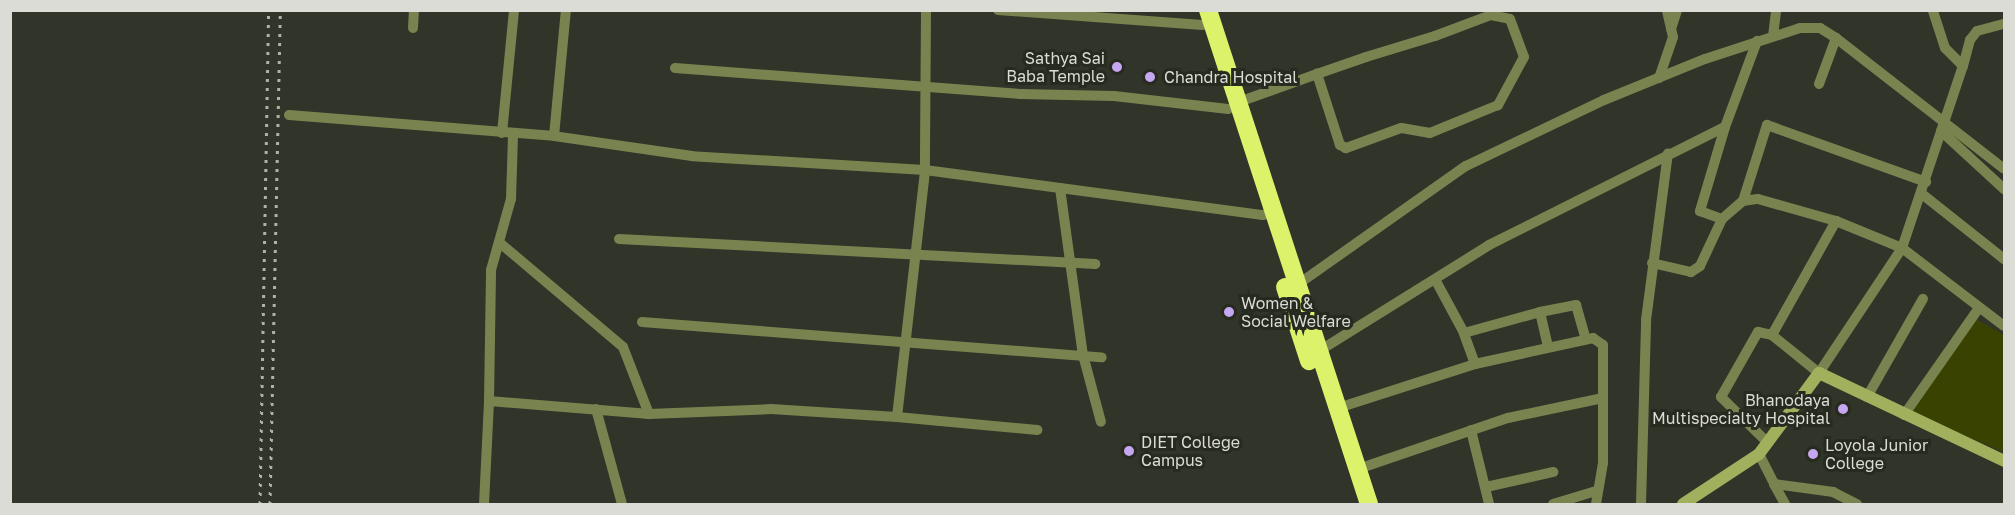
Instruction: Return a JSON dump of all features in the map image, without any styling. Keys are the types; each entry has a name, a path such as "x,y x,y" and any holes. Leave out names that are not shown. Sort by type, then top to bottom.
{"highway":[{"path":"1203,15 1358,504"},
{"path":"1267,214 1297,285 1369,504"}],"street":[{"path":"413,28 414,10"},
{"path":"484,504 489,401 491,270 511,199 508,134 514,10"},
{"path":"554,136 566,10"},
{"path":"897,417 925,170 926,10"},
{"path":"998,10 1203,15"},
{"path":"1659,78 1673,37 1667,10"},
{"path":"1671,29 1677,10"},
{"path":"1773,36 1776,10"},
{"path":"1933,10 1945,48 1963,66"},
{"path":"675,69 799,80 926,86 1020,94 1114,96 1232,106 1317,74 1491,15 1510,19 1524,57 1498,105 1430,133 1401,128 1346,148 1340,145 1317,74"},
{"path":"1683,504 1759,454 1819,373 1902,248 1942,135 1942,119 1963,66 1970,40 1977,31 2004,24"},
{"path":"1297,285 1466,166 1659,78 1773,36 1820,28 1942,119 2004,169"},
{"path":"1819,84 1836,38"},
{"path":"1722,219 1700,211 1725,128 1757,41"},
{"path":"289,115 554,136 692,156 925,170 1267,214"},
{"path":"1652,263 1695,271 1722,219 1743,201 1767,125 1926,182"},
{"path":"1319,351 1436,281 1489,245 1550,217 1668,153 1725,128"},
{"path":"1942,135 2004,189"},
{"path":"1641,504 1652,263 1668,153"},
{"path":"1060,188 1083,355 1101,422"},
{"path":"1922,194 2004,259"},
{"path":"1743,201 1774,201 1836,221 1902,248 2004,326"},
{"path":"1772,335 1836,221"},
{"path":"619,239 1095,264"},
{"path":"500,243 623,347 649,414"},
{"path":"1436,281 1464,333 1475,364"},
{"path":"1867,397 1923,299"},
{"path":"1464,333 1540,312 1576,305 1586,339"},
{"path":"1904,415 1979,308"},
{"path":"1540,312 1548,347"},
{"path":"642,322 1102,357"},
{"path":"1768,443 1721,397 1758,332 1772,335 1819,373 2004,462"},
{"path":"1338,408 1475,364 1586,339 1600,340 1603,345 1603,463 1596,491 1596,504"},
{"path":"1358,469 1471,430 1603,398"},
{"path":"489,401 649,414 771,409 897,417 1037,430"},
{"path":"596,409 622,504"},
{"path":"1471,430 1489,504"},
{"path":"1759,454 1785,504"},
{"path":"1486,487 1553,472"},
{"path":"1774,484 1833,492 1857,504"},
{"path":"1553,504 1596,491"}],"green space":[{"path":"1969,315 2004,335 2004,452 1909,412"}],"railway":[{"path":"260,504 269,10"},
{"path":"270,504 280,10"}],"place":[{"name":"Sathya Sai Baba Temple","path":"1117,67"},
{"name":"Chandra Hospital","path":"1150,77"},
{"name":"Women & Social Welfare","path":"1229,312"},
{"name":"Bhanodaya Multispecialty Hospital","path":"1843,409"},
{"name":"DIET College Campus","path":"1129,451"},
{"name":"Loyola Junior College","path":"1813,454"}]}
